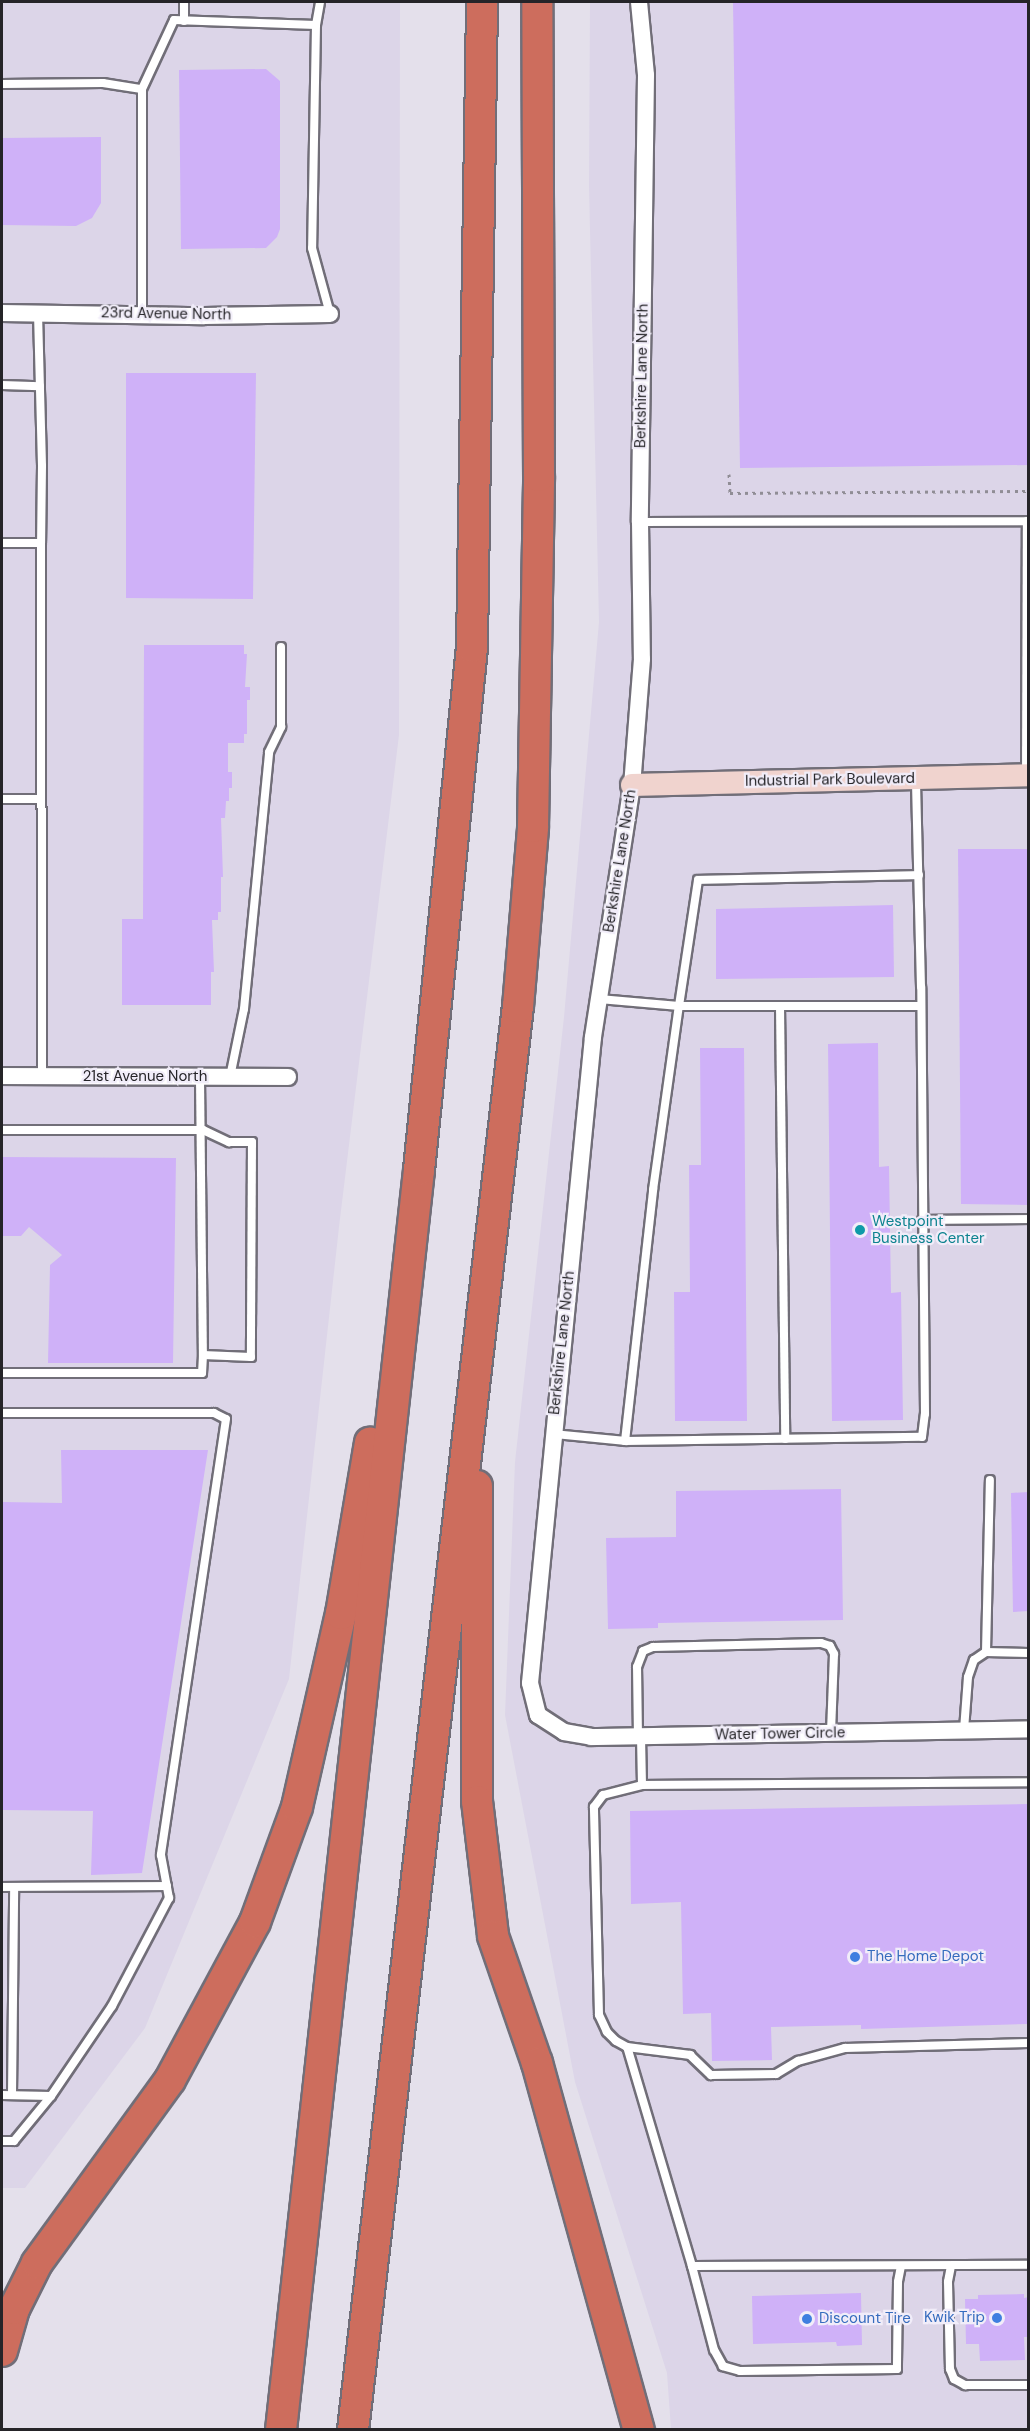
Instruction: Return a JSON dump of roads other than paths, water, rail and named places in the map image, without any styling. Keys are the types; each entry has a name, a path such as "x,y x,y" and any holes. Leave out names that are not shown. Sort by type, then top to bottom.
{"highway":[{"path":"281,2430 399,1351 472,647 482,2"},
{"path":"353,2430 518,1007 532,827 539,476 537,2"},
{"path":"482,1317 477,1474 477,1801 493,1936 537,2064 639,2430"},
{"path":"2,2351 14,2309 37,2263 170,2080 255,1922 297,1807 341,1614 377,1403 399,1351"}],"street":[{"name":"Berkshire Lane North","path":"538,1715 530,1683 552,1434 599,999 632,785 642,659 640,522 646,75 639,2"},
{"name":"23rd Avenue North","path":"2,313 330,314"},
{"name":"Industrial Park Boulevard","path":"632,785 1027,776"},
{"name":"21st Avenue North","path":"2,1076 288,1077"},
{"name":"Water Tower Circle","path":"538,1715 564,1732 591,1737 1029,1729"}],"lane":[{"path":"184,2 184,21"},
{"path":"320,2 316,25 312,248 330,314"},
{"path":"142,314 142,89 174,20 316,25"},
{"path":"2,84 103,83 142,89"},
{"path":"38,313 42,1076"},
{"path":"2,385 40,386"},
{"path":"640,522 1028,521 1027,776"},
{"path":"2,543 41,543"},
{"path":"230,1077 244,1009 269,752 281,727 281,647"},
{"path":"552,1434 625,1441 922,1437 925,1414 916,778"},
{"path":"2,799 41,799"},
{"path":"625,1441 653,1190 698,880 919,875"},
{"path":"599,999 679,1006 921,1006"},
{"path":"780,1006 785,1439"},
{"path":"2,1373 202,1373 203,1130 200,1078"},
{"path":"2,1130 203,1130 229,1142 252,1142 251,1357 203,1354"},
{"path":"922,1220 1029,1219"},
{"path":"2,1413 214,1413 226,1419 161,1855 169,1898 112,2006 51,2096 14,2141 2,2141"},
{"path":"986,1652 990,1480"},
{"path":"642,1785 637,1667 643,1651 653,1647 821,1643 830,1646 834,1654 831,1733"},
{"path":"964,1730 971,1666 974,1660 986,1652 1029,1653"},
{"path":"1029,1782 642,1785 603,1795 594,1807 599,2015 607,2032 627,2047 690,2055 711,2075 776,2074 798,2061 845,2048 1029,2043"},
{"path":"2,1887 167,1886"},
{"path":"12,2095 14,1887"},
{"path":"627,2047 692,2266 714,2350 723,2366 740,2371 897,2369 898,2282 901,2266"},
{"path":"2,2095 51,2096"},
{"path":"692,2266 1029,2265"},
{"path":"951,2266 948,2282 950,2369 954,2379 965,2385 1029,2385"}],"place":[{"name":"Westpoint Business Center","path":"860,1230"},
{"name":"The Home Depot","path":"855,1957"},
{"name":"Kwik Trip","path":"997,2318"},
{"name":"Discount Tire","path":"807,2319"}]}
